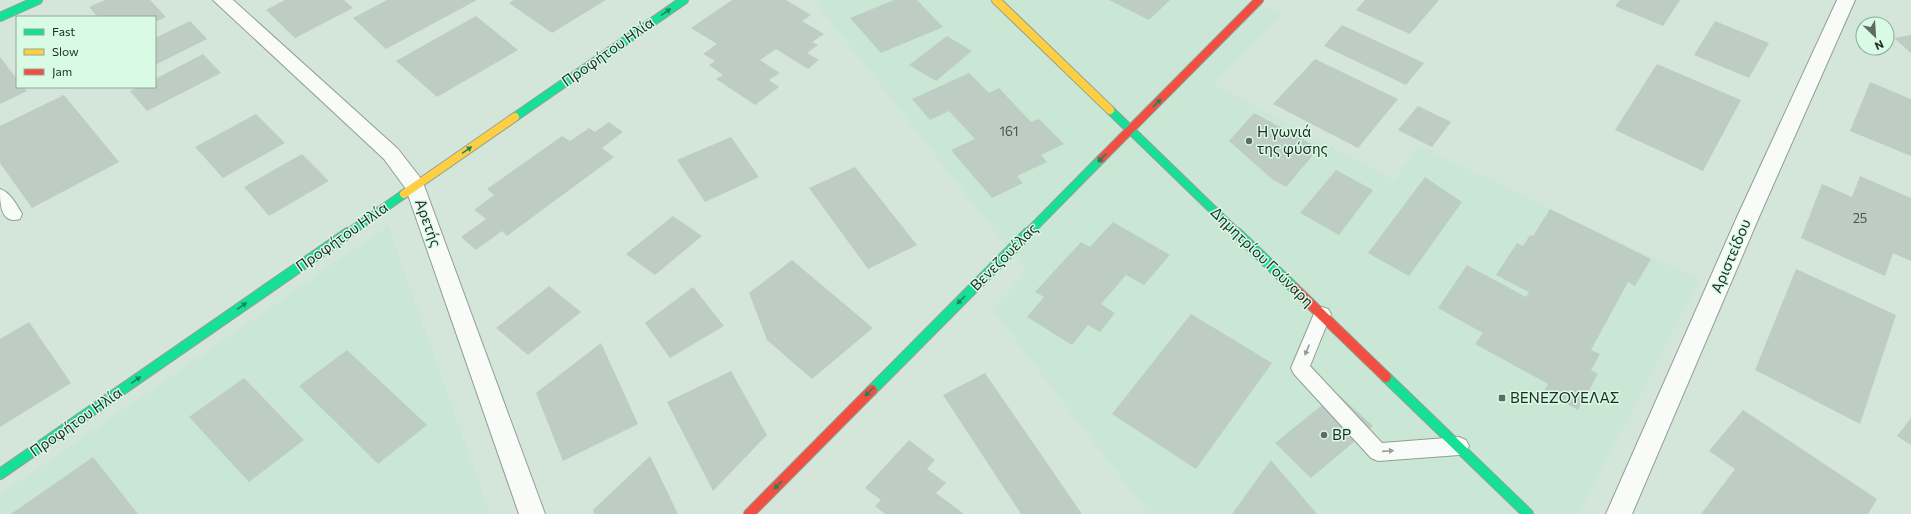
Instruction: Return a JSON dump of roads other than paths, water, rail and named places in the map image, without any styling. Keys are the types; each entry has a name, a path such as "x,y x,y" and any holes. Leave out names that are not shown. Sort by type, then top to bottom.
{"street":[{"path":"0,17 38,0"},
{"name":"Αρετής","path":"222,0 391,154 415,186 532,514"},
{"name":"Προφήτου Ηλία","path":"0,474 684,0"},
{"name":"Δημητρίου Γούναρη","path":"996,0 1129,131 1322,314 1528,514"},
{"name":"Βενεζουέλας","path":"749,514 1259,0"},
{"name":"Αριστείδου","path":"1620,514 1748,217 1846,0"}],"lane":[{"path":"0,195 14,214"},
{"path":"1322,314 1300,368 1378,452 1459,446"}],"place":[{"name":"Η γωνιά της φύσης","path":"1249,141"},
{"name":"ΒΕΝΕΖΟΥΕΛΑΣ","path":"1502,398"},
{"name":"BP","path":"1324,435"}]}
